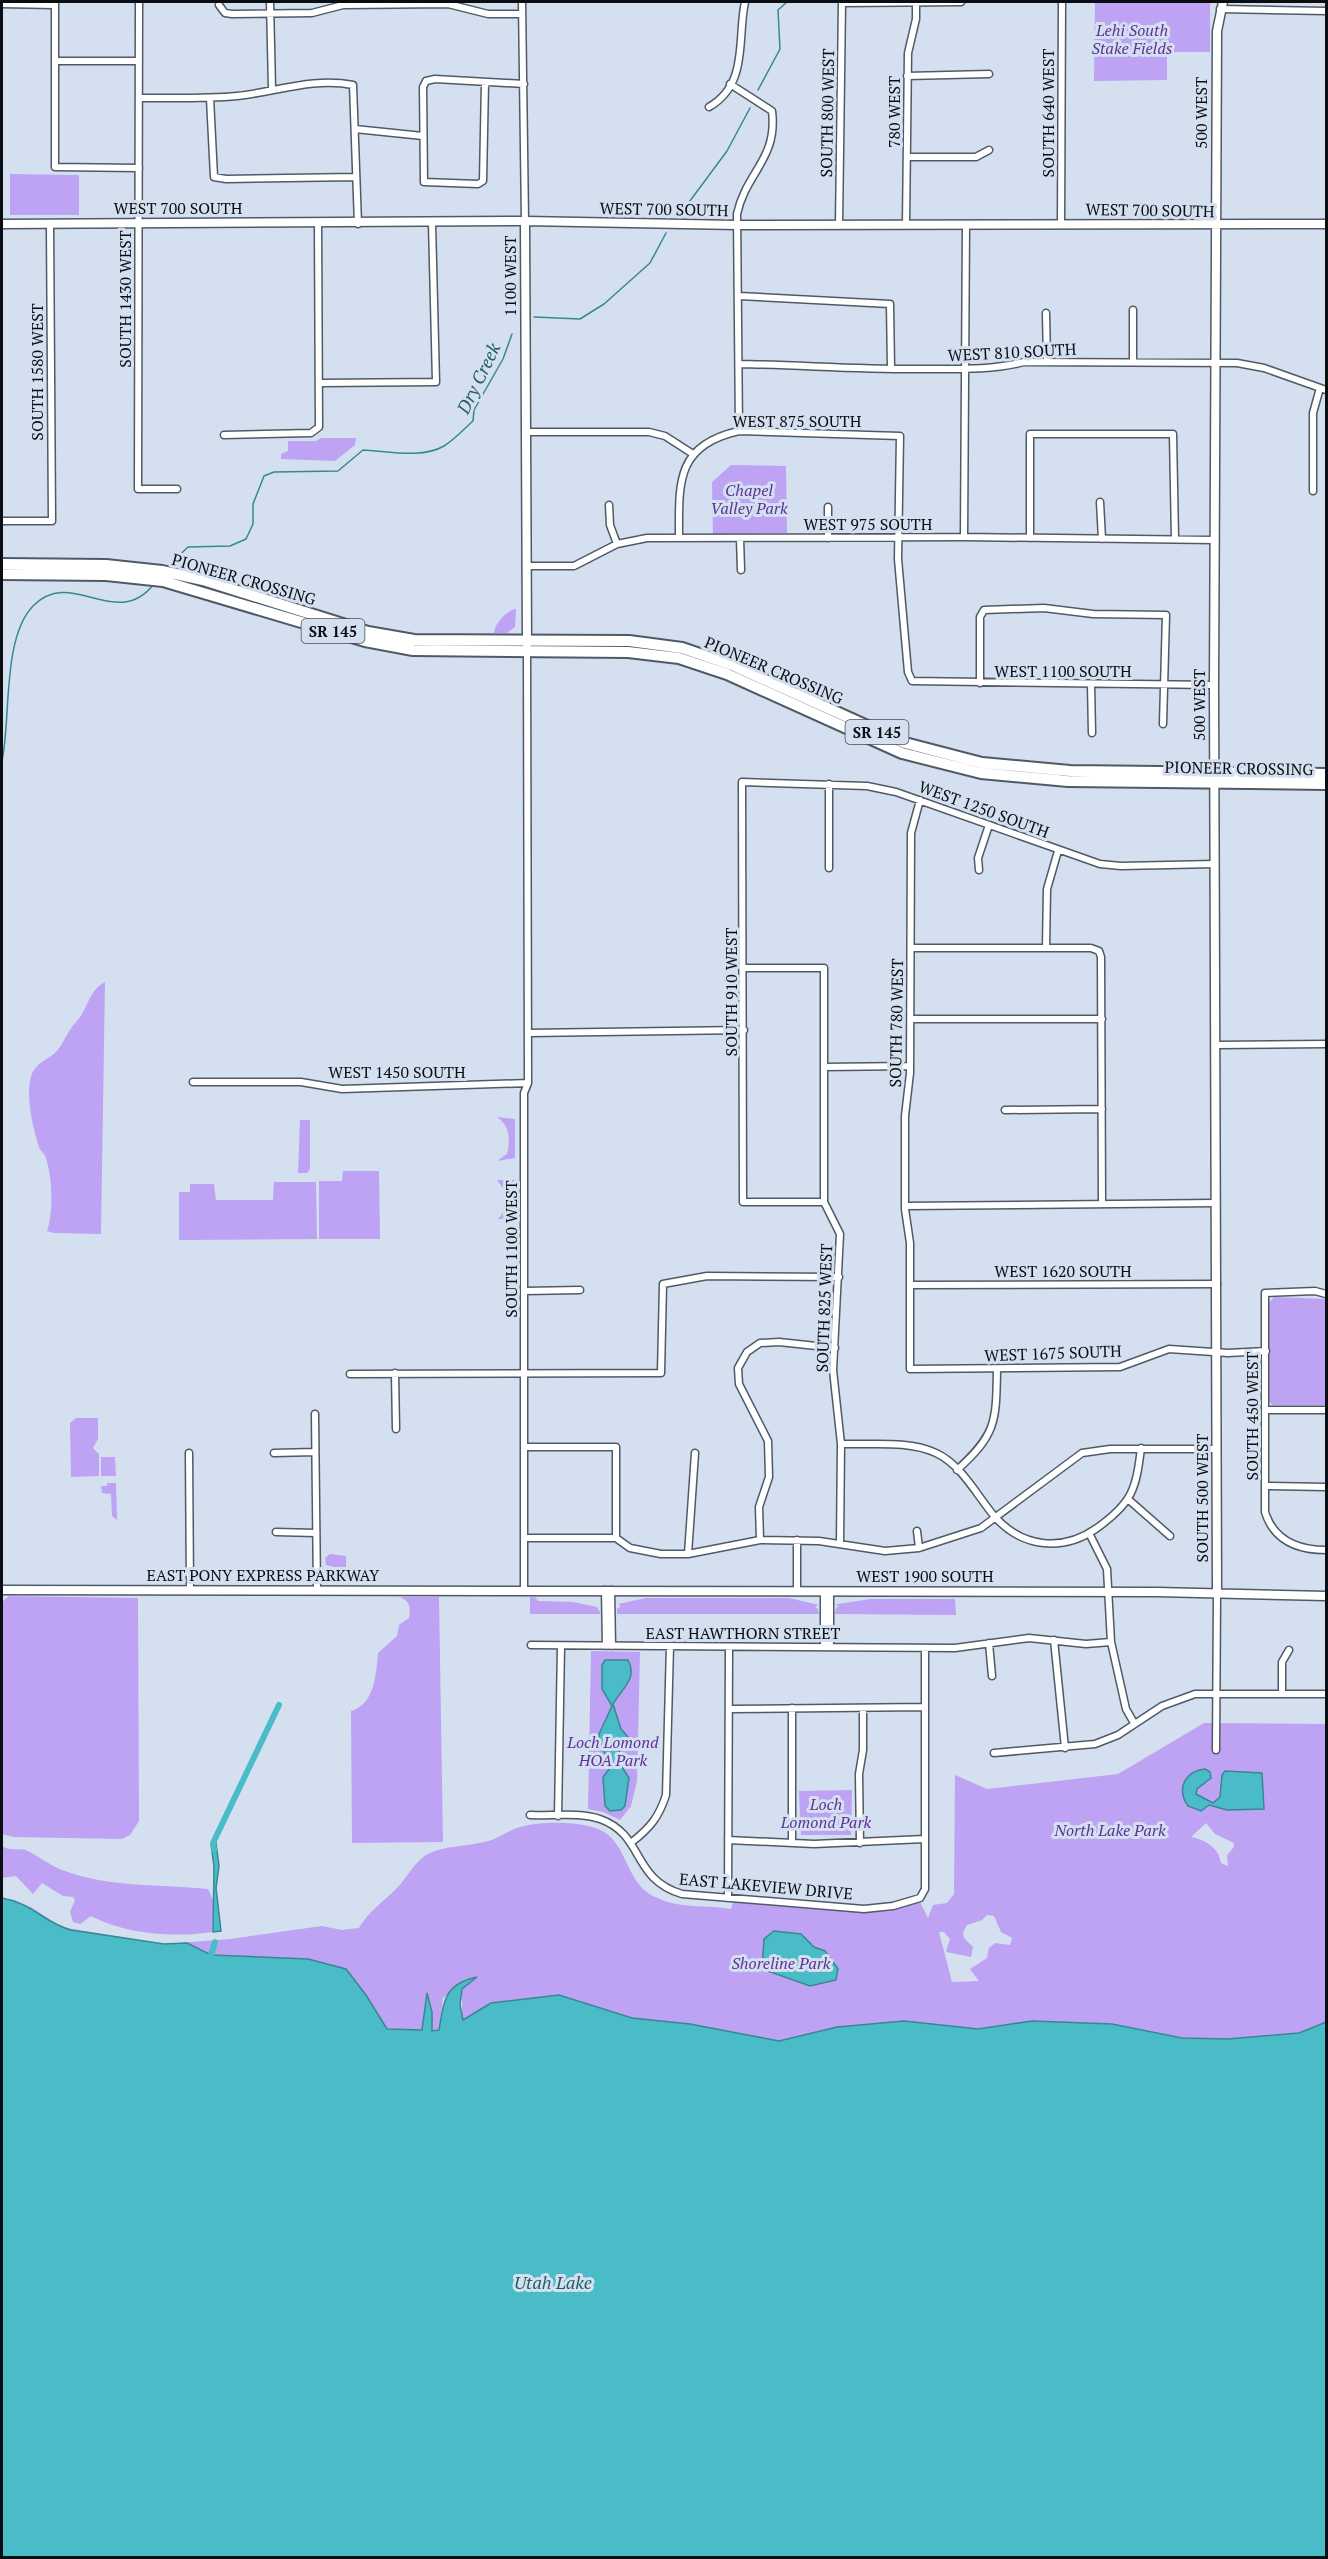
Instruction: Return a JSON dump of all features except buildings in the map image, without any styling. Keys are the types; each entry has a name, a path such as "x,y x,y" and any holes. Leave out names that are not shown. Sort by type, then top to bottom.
{"highway":[{"name":"PIONEER CROSSING","path":"2,564 105,565 160,575 390,637 628,652 679,658 726,674 902,753 981,773 1068,781 1326,774"},
{"name":"PIONEER CROSSING","path":"2,574 160,575"},
{"name":"PIONEER CROSSING","path":"1215,776 1326,784"}],"street":[{"name":"SOUTH 1430 WEST","path":"140,2 138,489 177,489"},
{"path":"270,2 272,89"},
{"name":"1100 WEST","path":"522,2 527,739"},
{"path":"709,107 719,101 741,60 742,17 746,2"},
{"name":"780 WEST","path":"906,224 908,53 916,19 916,2"},
{"path":"842,3 961,2"},
{"name":"SOUTH 640 WEST","path":"1061,224 1062,2"},
{"path":"2,4 55,3 55,167 139,168"},
{"name":"SOUTH 800 WEST","path":"839,224 842,3"},
{"path":"219,5 225,13 312,13 342,5 448,4 488,14 522,14"},
{"path":"1221,5 1326,11"},
{"name":"500 WEST","path":"1215,226 1217,31 1221,5"},
{"path":"55,61 140,61"},
{"path":"908,76 989,74"},
{"path":"485,82 483,181 478,184 424,182 423,87 426,81 435,79 524,84"},
{"path":"140,98 240,96 298,84 353,85 358,224"},
{"path":"730,84 772,111 774,123 774,137 738,206 739,431"},
{"path":"210,98 214,177 226,179 355,177"},
{"path":"355,129 423,136"},
{"path":"907,157 976,157 989,150"},
{"name":"WEST 700 SOUTH","path":"2,224 432,224 525,221 737,225 1215,226 1326,224"},
{"path":"224,435 311,434 318,430 321,419 321,383 318,223"},
{"name":"SOUTH 1580 WEST","path":"2,521 51,521 50,224"},
{"path":"321,383 436,382 432,224"},
{"path":"964,537 966,224"},
{"path":"1215,226 1215,362"},
{"path":"739,296 890,304 891,369"},
{"path":"1133,310 1133,362"},
{"path":"1046,313 1047,362"},
{"name":"WEST 810 SOUTH","path":"739,364 891,369 996,369 1024,362 1215,362 1264,368 1323,389"},
{"name":"500 WEST","path":"1215,362 1216,1203"},
{"path":"1313,491 1313,413 1323,389"},
{"name":"WEST 875 SOUTH","path":"693,454 718,436 739,431 900,436 898,537"},
{"path":"526,432 649,432 665,436 693,454 685,466 679,488 679,538"},
{"path":"1030,538 1030,434 1173,434 1175,539"},
{"path":"1100,502 1102,538"},
{"path":"609,505 610,525 617,544"},
{"path":"828,507 828,538"},
{"name":"WEST 1100 SOUTH","path":"898,537 908,672 912,681 1214,685"},
{"name":"WEST 975 SOUTH","path":"527,567 574,566 617,544 636,539 964,537 1215,540"},
{"path":"741,538 741,570"},
{"path":"980,683 980,612 988,609 1044,608 1093,614 1166,615 1162,685 1163,724"},
{"path":"1091,684 1092,733"},
{"name":"SOUTH 1100 WEST","path":"524,1591 526,1372 524,1093 528,1083 527,739"},
{"name":"WEST 1250 SOUTH","path":"742,782 867,786 920,800 1058,851 1100,864 1121,866 1215,864"},
{"name":"SOUTH 910 WEST","path":"742,782 743,1202 824,1202"},
{"path":"829,784 829,868"},
{"name":"SOUTH 780 WEST","path":"910,1369 910,1248 905,1206 905,1110 910,1066 911,832 920,800"},
{"path":"979,870 978,858 989,825"},
{"path":"1046,948 1047,889 1058,851"},
{"path":"911,948 1093,948 1099,951 1102,1019 1102,1204"},
{"name":"SOUTH 825 WEST","path":"744,968 824,968 824,1202 840,1234 833,1370 841,1444 840,1544"},
{"path":"911,1019 1102,1019"},
{"path":"528,1032 744,1030"},
{"path":"1216,1045 1326,1044"},
{"path":"825,1067 910,1066"},
{"name":"WEST 1450 SOUTH","path":"193,1082 301,1082 342,1089 528,1083"},
{"path":"1005,1110 1102,1109"},
{"path":"905,1206 1216,1203"},
{"name":"SOUTH 500 WEST","path":"1216,1203 1218,1449 1216,1750"},
{"path":"350,1374 661,1373 663,1284 707,1276 839,1277"},
{"name":"WEST 1620 SOUTH","path":"910,1285 1217,1284"},
{"path":"525,1291 580,1290"},
{"name":"SOUTH 450 WEST","path":"1326,1294 1315,1291 1265,1293 1265,1512 1269,1525 1277,1535 1292,1544 1312,1550 1326,1550"},
{"path":"760,1540 759,1507 769,1477 768,1441 738,1384 738,1368 747,1352 760,1343 779,1342 835,1348"},
{"name":"WEST 1675 SOUTH","path":"910,1369 997,1370 1120,1367 1169,1349 1217,1352 1266,1351"},
{"path":"957,1470 980,1449 988,1438 997,1411 997,1370"},
{"path":"395,1373 396,1429"},
{"path":"1265,1410 1326,1410"},
{"path":"315,1414 317,1590"},
{"path":"841,1444 914,1446 937,1454 957,1470 996,1518 1014,1533 1037,1544 1063,1544 1089,1533 1129,1500 1141,1448"},
{"path":"526,1447 616,1447 616,1538"},
{"path":"525,1538 616,1538 630,1548 648,1553 688,1554 760,1540 797,1540 885,1551 919,1548 963,1536 996,1518 1082,1453 1141,1448 1218,1449"},
{"path":"274,1453 315,1452"},
{"path":"189,1453 190,1590"},
{"path":"688,1554 695,1453"},
{"path":"1265,1486 1326,1487"},
{"path":"1129,1500 1170,1536"},
{"path":"917,1531 919,1548"},
{"path":"276,1532 316,1533"},
{"path":"1089,1533 1104,1558 1111,1642 1126,1709 1134,1723"},
{"path":"797,1540 797,1592"},
{"name":"EAST PONY EXPRESS PARKWAY","path":"2,1590 524,1591"},
{"path":"608,1590 609,1646"},
{"name":"WEST 1900 SOUTH","path":"524,1591 1108,1592 1326,1596"},
{"path":"827,1591 827,1647"},
{"name":"EAST HAWTHORN STREET","path":"531,1645 955,1648 1029,1638 1098,1644 1111,1642"},
{"path":"1054,1640 1065,1748"},
{"path":"989,1643 992,1676"},
{"path":"558,1816 561,1646"},
{"path":"632,1842 652,1826 661,1811 666,1795 670,1646"},
{"path":"728,1898 729,1647"},
{"path":"728,1840 860,1843 924,1839 925,1648"},
{"path":"1282,1694 1282,1662 1289,1650"},
{"path":"994,1753 1065,1748 1107,1741 1162,1706 1195,1694 1326,1694"},
{"path":"729,1709 925,1707"},
{"path":"792,1708 792,1842"},
{"path":"860,1843 863,1708"},
{"name":"EAST LAKEVIEW DRIVE","path":"530,1815 601,1819 614,1825 632,1842 648,1874 663,1887 682,1894 871,1909 908,1902 924,1894 924,1839"}],"green space":[{"name":"Lehi South Stake Fields","path":"1095,2 1210,2 1210,52 1167,52 1167,80 1094,81"},
{"path":"10,174 79,175 79,215 10,215"},
{"path":"321,438 356,438 355,445 335,461 281,459 281,454 288,451 288,441 316,441"},
{"name":"Chapel Valley Park","path":"731,465 786,466 787,533 713,534 712,482"},
{"path":"516,609 515,627 507,633 494,633 502,618"},
{"path":"105,982 101,1234 54,1233 47,1231 51,1214 51,1184 46,1158 39,1147 32,1119 29,1086 34,1070 58,1049 95,990"},
{"path":"497,1117 515,1119 515,1158 497,1161 507,1154 509,1143 506,1128"},
{"path":"300,1120 310,1120 310,1169 307,1173 298,1173"},
{"path":"343,1171 379,1171 380,1239 319,1239 319,1181 342,1181"},
{"path":"497,1180 515,1180 515,1219 498,1219 506,1209 507,1194"},
{"path":"274,1182 316,1182 317,1239 179,1240 179,1192 190,1192 190,1184 214,1184 216,1200 273,1200"},
{"path":"1274,1297 1326,1299 1326,1405 1273,1405 1269,1402 1269,1303"},
{"path":"76,1418 98,1418 98,1439 93,1448 99,1454 99,1476 71,1477 70,1423"},
{"path":"101,1457 115,1457 116,1476 101,1476"},
{"path":"107,1483 116,1483 117,1520 112,1516 111,1494 102,1493 101,1486 107,1486"},
{"path":"330,1554 346,1556 346,1577 343,1580 336,1580 335,1567 326,1565 325,1558"},
{"path":"9,1596 138,1598 139,1821 130,1835 122,1839 14,1837 2,1834 2,1602"},
{"path":"400,1597 439,1597 443,1842 352,1843 351,1711 365,1702 370,1695 375,1679 378,1653 397,1636 399,1625 409,1618 409,1605"},
{"path":"530,1597 535,1597 538,1601 573,1602 597,1607 601,1614 530,1614"},
{"path":"646,1598 789,1598 819,1605 815,1607 819,1614 617,1614 617,1609 621,1606 618,1604"},
{"path":"871,1599 955,1599 956,1615 835,1614 839,1606 835,1605"},
{"name":"Loch Lomond HOA Park","path":"591,1651 640,1652 637,1781 631,1806 620,1820 603,1812 588,1809"},
{"path":"1204,1723 1326,1724 1326,2022 1299,2033 1228,2039 1182,2038 1112,2024 1032,2021 978,2029 904,2021 837,2027 779,2041 690,2024 632,2018 559,1995 491,2003 462,2020 462,1989 476,1978 443,1998 439,2030 432,2032 432,2012 427,1995 422,2030 387,2029 366,1995 346,1969 289,1983 24,1921 2,1898 31,1907 61,1927 164,1944 230,1939 322,1926 342,1930 359,1928 371,1912 396,1889 426,1855 447,1848 488,1841 517,1828 558,1823 589,1826 607,1834 620,1850 640,1886 648,1893 668,1902 731,1909 733,1902 870,1912 890,1911 920,1902 928,1918 933,1905 947,1903 954,1894 955,1775 987,1789 1118,1774","holes":["1206,1823 1215,1834 1234,1843 1234,1847 1227,1855 1228,1866 1221,1863 1215,1849 1202,1840 1191,1837","987,1915 994,1916 1001,1932 1012,1938 1010,1945 995,1943 989,1948 987,1958 970,1969 979,1981 952,1982 939,1932 944,1932 950,1939 946,1952 971,1957 973,1947 964,1938 963,1932 967,1925 982,1920"]},
{"name":"Loch Lomond Park","path":"852,1790 851,1835 801,1835 799,1791"},
{"path":"2,1846 8,1849 28,1851 60,1869 100,1880 208,1889 214,1902 212,1932 181,1935 134,1931 91,1916 80,1924 73,1922 70,1912 75,1900 73,1897 63,1896 42,1883 33,1894 16,1876 2,1878"}],"water":[{"path":"605,1660 628,1660 631,1666 628,1683 613,1704 621,1729 628,1737 616,1758 629,1778 625,1806 621,1810 610,1811 605,1806 603,1777 613,1764 601,1748 599,1734 612,1706 602,1689 602,1665"},
{"path":"1205,1769 1210,1772 1211,1778 1197,1789 1196,1794 1213,1803 1220,1797 1222,1775 1225,1771 1262,1773 1264,1809 1227,1810 1209,1805 1201,1811 1188,1806 1184,1800 1184,1782 1192,1773"},
{"path":"211,1843 216,1843 219,1866 216,1888 221,1931 213,1932 214,1867"},
{"name":"Utah Lake","path":"2,1898 22,1904 53,1923 71,1930 164,1944 187,1943 211,1955 308,1959 346,1969 366,1995 387,2029 422,2030 427,1993 432,2012 432,2031 439,2030 442,2010 452,1989 466,1980 477,1977 462,1989 460,2005 463,2020 491,2003 559,1995 632,2018 690,2024 779,2041 837,2027 904,2021 978,2029 1032,2021 1112,2024 1182,2038 1228,2039 1299,2033 1326,2022 1326,2557 2,2557"},
{"path":"774,1931 801,1934 814,1947 825,1951 838,1969 836,1980 810,1986 762,1969 764,1939"}],"waterway":[{"name":"Dry Creek","path":"758,90 780,49 778,10 787,2"},
{"name":"Dry Creek","path":"681,213 727,151 750,108"},
{"name":"Dry Creek","path":"534,317 580,319 604,304 650,263 666,233"},
{"name":"Dry Creek","path":"168,566 188,547 230,546 246,539 253,524 253,504 264,476 274,472 338,471 363,450 415,453 435,450 448,444 473,421 474,410 503,359 512,334"},
{"name":"Dry Creek","path":"2,761 12,658 23,620 33,606 48,596 63,592 109,602 125,602 139,597 154,584"},
{"path":"214,1850 213,1843 279,1705"},
{"path":"211,1955 215,1942"}],"park label":[{"name":"North Lake Park","path":"1110,1830"},
{"name":"Shoreline Park","path":"781,1963"}]}
